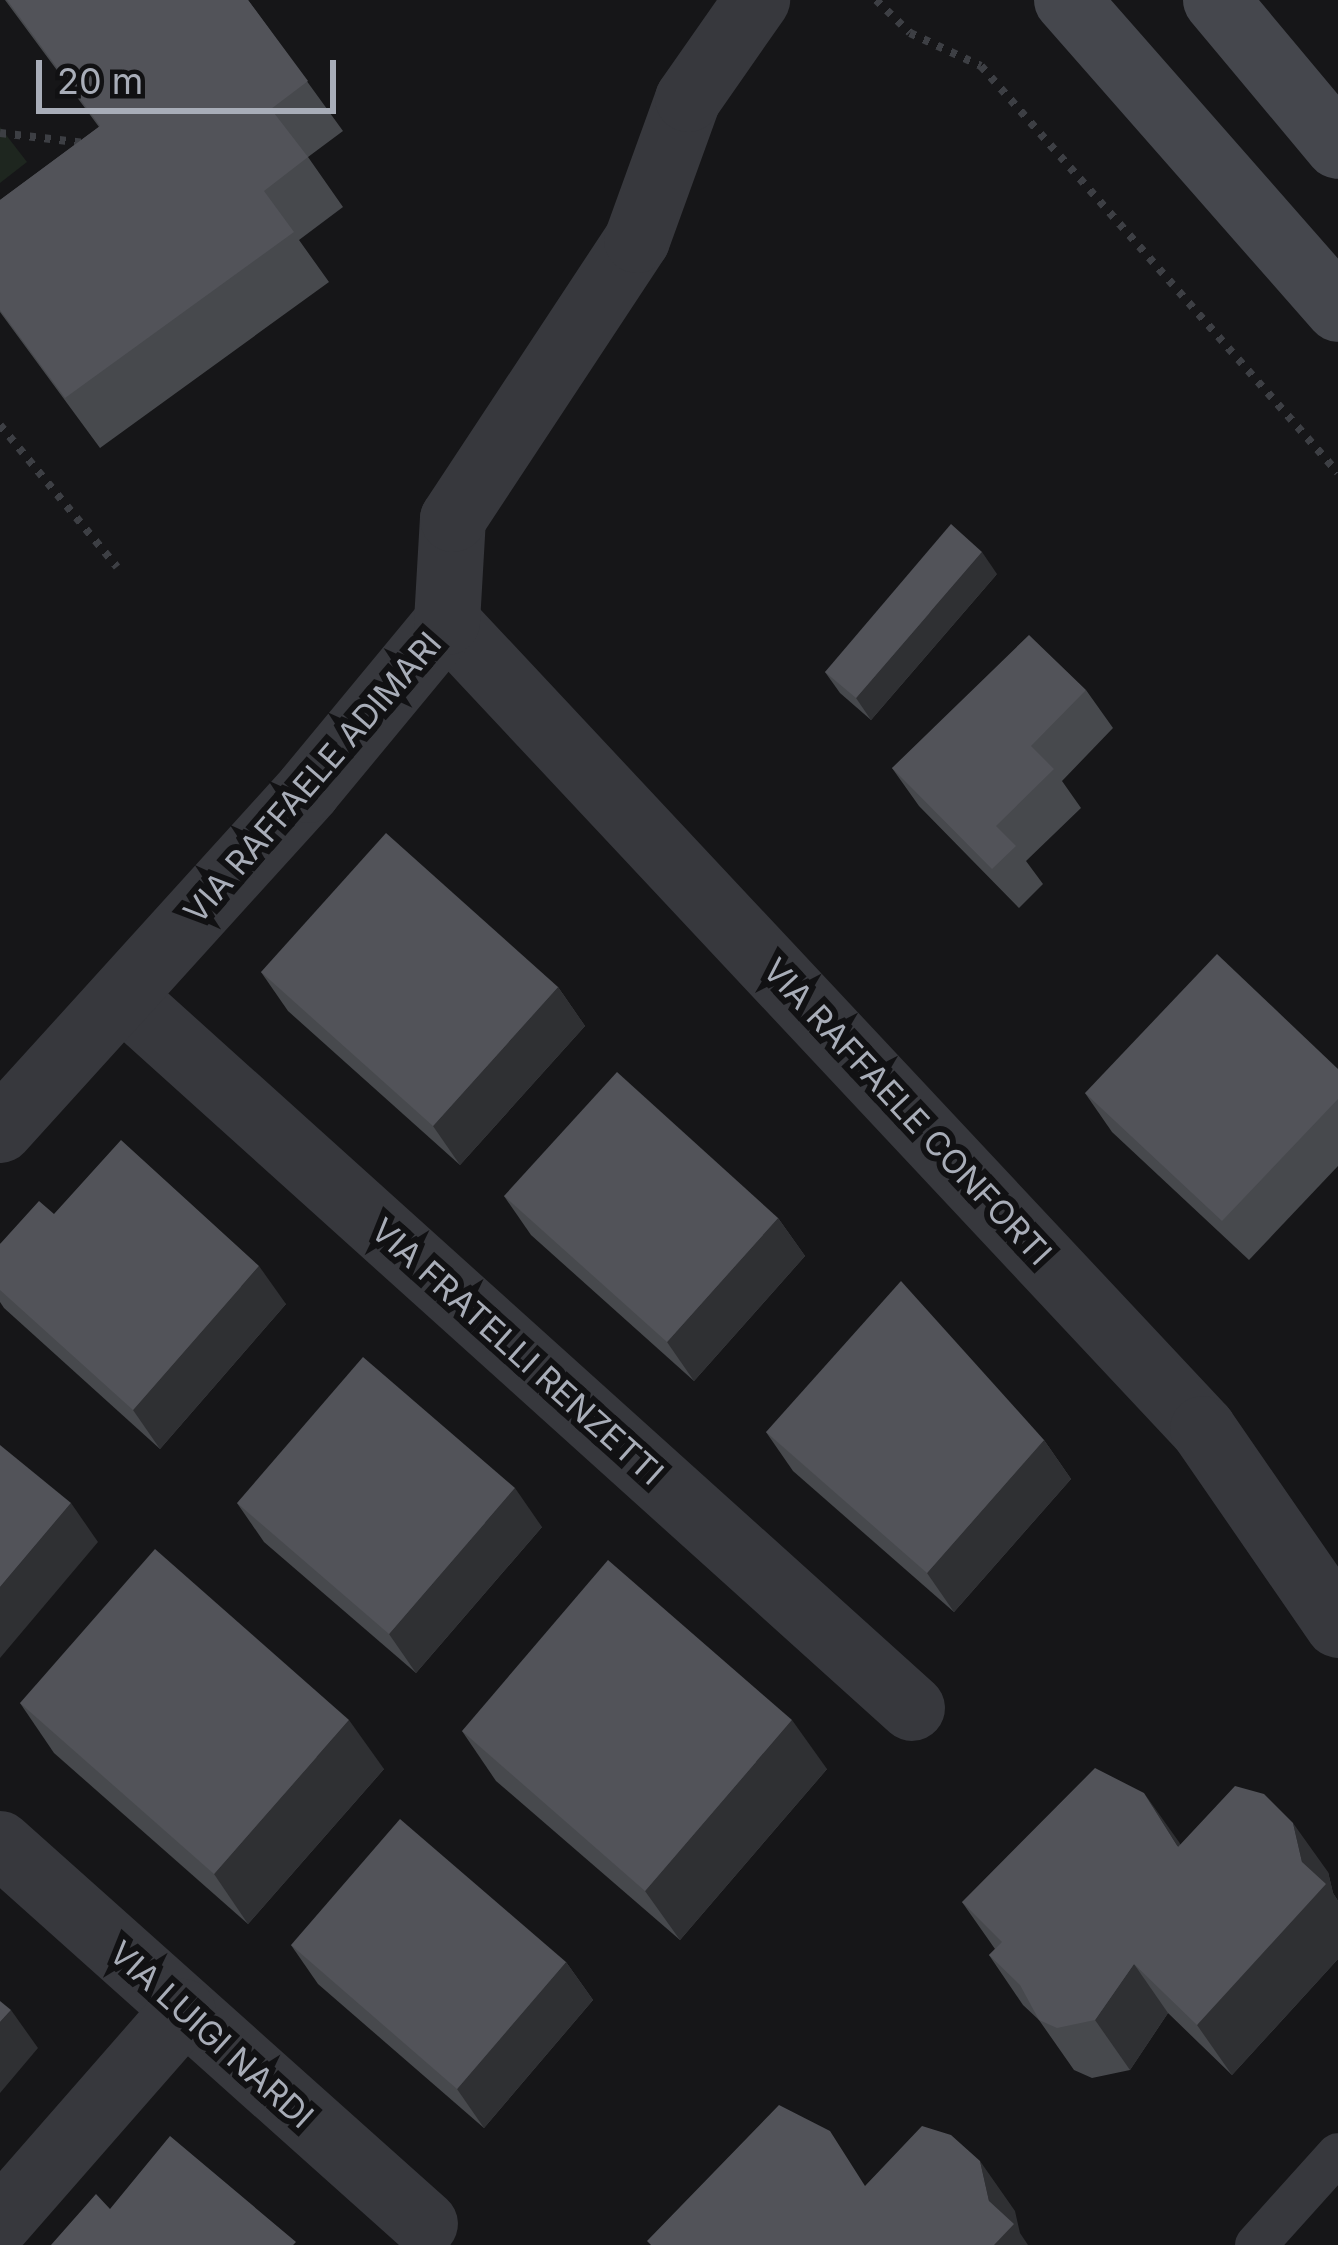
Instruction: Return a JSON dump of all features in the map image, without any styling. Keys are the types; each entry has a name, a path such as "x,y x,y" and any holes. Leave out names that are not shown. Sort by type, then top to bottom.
{"main road":[{"path":"1216,0 1338,146"},
{"path":"1065,2 1338,309"}],"street":[{"name":"VIA RAFFAELE ADIMARI","path":"0,1130 123,997 447,622 453,519 637,240 688,99 766,3"},
{"name":"VIA RAFFAELE CONFORTI","path":"447,622 1203,1429 1338,1625"},
{"name":"VIA FRATELLI RENZETTI","path":"123,997 912,1708"},
{"name":"VIA LUIGI NARDI","path":"0,1844 424,2224"},
{"path":"0,2222 183,2012"}],"lane":[{"path":"1256,2245 1338,2154"}],"path":[{"path":"876,0 910,33 982,66 1338,473"},
{"path":"0,134 92,144"},
{"path":"0,424 117,567"}],"shaded area":[{"path":"0,127 27,162 0,183"}],"building":[{"path":"7,0 248,0 308,81 271,109 308,157 264,191 294,232 65,398 0,310 0,200 100,126"},
{"path":"951,524 982,552 856,698 825,672"},
{"path":"1029,635 1086,690 1031,746 1054,769 996,826 1016,846 992,869 892,768"},
{"path":"386,833 558,987 433,1126 261,972"},
{"path":"1217,954 1338,1069 1338,1099 1222,1221 1085,1093"},
{"path":"617,1072 778,1218 667,1342 504,1196"},
{"path":"121,1140 259,1266 133,1410 0,1290 0,1244 39,1201 54,1214"},
{"path":"901,1281 1044,1440 927,1573 766,1432"},
{"path":"363,1357 515,1488 389,1634 237,1503"},
{"path":"0,1445 71,1503 0,1587"},
{"path":"155,1549 349,1720 214,1874 20,1703"},
{"path":"608,1560 792,1720 645,1891 462,1731"},
{"path":"1095,1768 1144,1793 1178,1847 1235,1786 1264,1794 1293,1823 1302,1862 1326,1884 1197,2025 1134,1964 1095,2020 1057,2028 1039,2020 1020,1985 989,1955 1002,1942 962,1902"},
{"path":"400,1819 566,1962 457,2089 291,1945"},
{"path":"0,2001 11,2010 0,2022"},
{"path":"779,2105 830,2131 865,2186 922,2126 951,2135 980,2161 989,2201 1014,2224 994,2245 651,2245 647,2241"},
{"path":"170,2136 296,2242 51,2245 96,2194 110,2209"}]}
